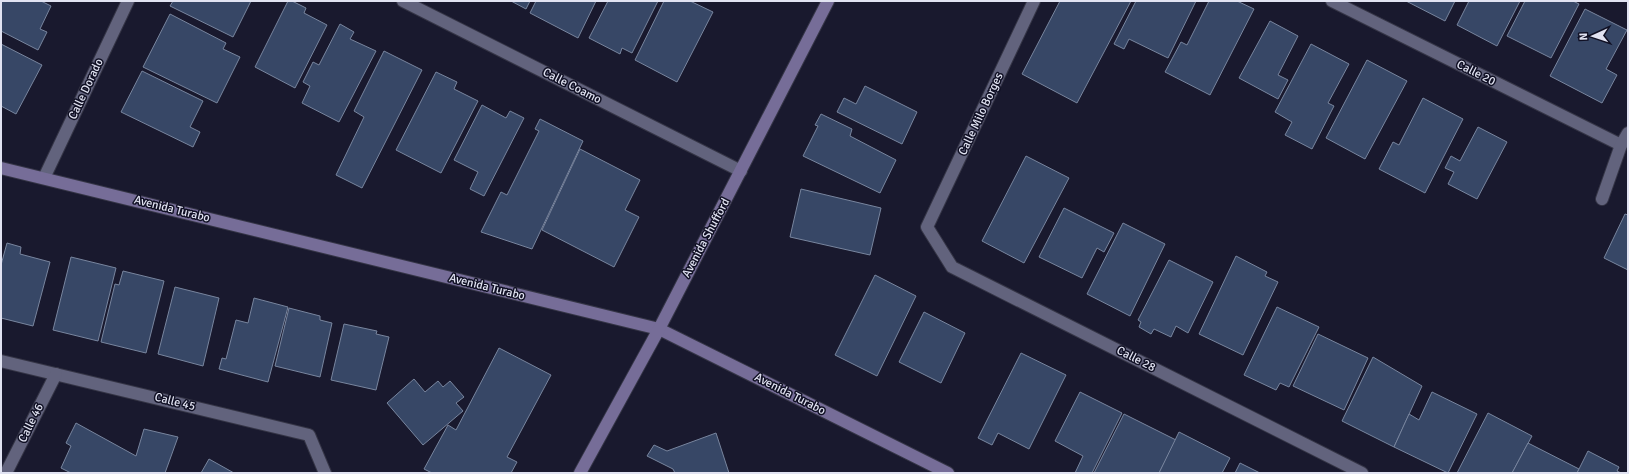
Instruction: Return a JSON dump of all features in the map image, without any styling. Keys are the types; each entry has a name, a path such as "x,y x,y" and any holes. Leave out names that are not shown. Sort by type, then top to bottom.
{"street":[{"name":"Calle Dorado","path":"44,178 128,1"},
{"name":"Calle Coamo","path":"404,1 741,171"},
{"name":"Avenida Shufford","path":"580,473 659,329 828,1"},
{"name":"Calle Milo Borges","path":"927,227 1034,1"},
{"name":"Calle 20","path":"1332,1 1621,145"},
{"path":"1602,199 1621,145 1628,133"},
{"name":"Avenida Turabo","path":"1,168 659,329 948,473"},
{"name":"Calle 28","path":"927,227 952,266 1362,473"},
{"name":"Calle 45","path":"1,361 309,434 325,473"},
{"name":"Calle 46","path":"6,473 56,374"}],"building":[{"path":"1,1 41,1 51,6 40,29 47,32 38,50 1,31"},
{"path":"173,1 251,1 233,37 170,6"},
{"path":"288,1 292,1 306,8 304,13 327,25 295,88 255,67"},
{"path":"511,1 530,1 526,9"},
{"path":"536,1 596,1 578,38 530,13"},
{"path":"608,1 658,1 632,53 622,48 620,54 589,38"},
{"path":"664,1 690,1 713,12 677,82 635,60"},
{"path":"1060,1 1131,1 1077,103 1022,74"},
{"path":"1136,1 1196,1 1168,58 1129,39 1124,49 1114,44"},
{"path":"1209,1 1237,1 1254,9 1210,95 1165,72 1181,42 1187,45"},
{"path":"1406,1 1455,1 1445,21"},
{"path":"1469,1 1520,1 1497,46 1457,25"},
{"path":"1525,1 1573,1 1579,4 1551,58 1507,36"},
{"path":"1585,9 1627,30 1606,69 1617,75 1602,103 1550,76"},
{"path":"170,14 226,43 223,49 240,57 217,103 143,67"},
{"path":"1270,21 1298,36 1278,75 1288,80 1278,99 1239,78"},
{"path":"340,24 354,32 350,39 376,51 339,122 302,103 310,86 303,82 313,62 319,65"},
{"path":"1,44 42,65 16,114 1,106"},
{"path":"1311,44 1349,64 1328,103 1334,106 1312,149 1285,135 1292,122 1275,112"},
{"path":"384,51 422,70 362,188 336,175 364,117 354,111"},
{"path":"1367,60 1407,81 1365,159 1326,138"},
{"path":"142,71 203,101 190,127 200,132 193,147 121,112"},
{"path":"436,72 457,82 454,89 478,101 441,173 396,150"},
{"path":"865,86 917,112 902,144 837,112 844,98 856,104"},
{"path":"1423,98 1463,119 1425,193 1379,169 1393,142 1399,145"},
{"path":"482,105 506,118 510,111 524,118 484,196 470,189 478,172 454,160"},
{"path":"821,114 852,129 850,136 896,160 880,193 803,156 818,126 815,125"},
{"path":"540,119 583,141 532,249 481,232 501,192 507,195 539,131 535,129"},
{"path":"1478,127 1507,142 1477,199 1448,184 1454,172 1445,168 1451,156 1460,161"},
{"path":"580,149 640,180 625,210 639,217 614,267 542,230"},
{"path":"1026,156 1069,178 1024,263 982,241"},
{"path":"801,189 881,208 870,255 790,237"},
{"path":"1064,208 1114,233 1104,252 1097,248 1082,278 1039,257"},
{"path":"1625,214 1628,215 1628,270 1604,258"},
{"path":"1123,223 1165,244 1130,316 1087,294"},
{"path":"7,243 21,247 20,254 50,262 33,326 1,318 1,265"},
{"path":"1236,256 1267,272 1265,276 1278,282 1243,355 1199,334"},
{"path":"71,257 116,268 98,341 53,330"},
{"path":"1169,260 1213,282 1188,333 1176,326 1171,337 1154,329 1151,334 1139,327 1141,322 1138,320"},
{"path":"123,271 164,281 146,353 101,342 115,284 119,285"},
{"path":"875,275 916,296 877,376 835,355"},
{"path":"175,287 219,298 203,366 158,354"},
{"path":"254,298 288,307 268,382 219,369 222,358 226,359 236,320 248,323"},
{"path":"1277,307 1319,327 1289,387 1280,383 1276,390 1244,375"},
{"path":"289,308 320,316 320,320 332,323 320,377 275,366"},
{"path":"924,312 965,333 941,383 899,362"},
{"path":"344,324 377,331 376,334 389,337 376,390 331,380"},
{"path":"1318,334 1368,358 1344,410 1293,386"},
{"path":"499,348 551,375 507,457 517,462 511,473 432,473 424,469 448,425 456,430"},
{"path":"1021,353 1066,375 1029,449 998,433 992,445 978,438"},
{"path":"1373,357 1422,386 1394,447 1342,421"},
{"path":"414,379 425,392 438,381 443,387 450,381 464,397 456,403 463,411 423,445 387,403"},
{"path":"1080,392 1122,413 1092,473 1075,473 1083,456 1055,441"},
{"path":"1432,392 1477,414 1448,473 1394,447 1409,414 1419,420"},
{"path":"1488,413 1532,436 1512,473 1457,473"},
{"path":"1124,414 1176,440 1159,473 1094,473"},
{"path":"76,423 136,456 144,429 178,437 165,473 71,473 61,468 71,446 66,443"},
{"path":"1179,432 1230,458 1222,473 1159,473"},
{"path":"716,433 729,473 675,473 673,469 647,456 654,445 667,451"},
{"path":"1528,443 1579,469 1577,473 1512,473"},
{"path":"1588,451 1619,467 1617,471 1621,473 1577,473"},
{"path":"209,459 234,473 201,473"},
{"path":"1240,463 1260,473 1235,473"}]}
